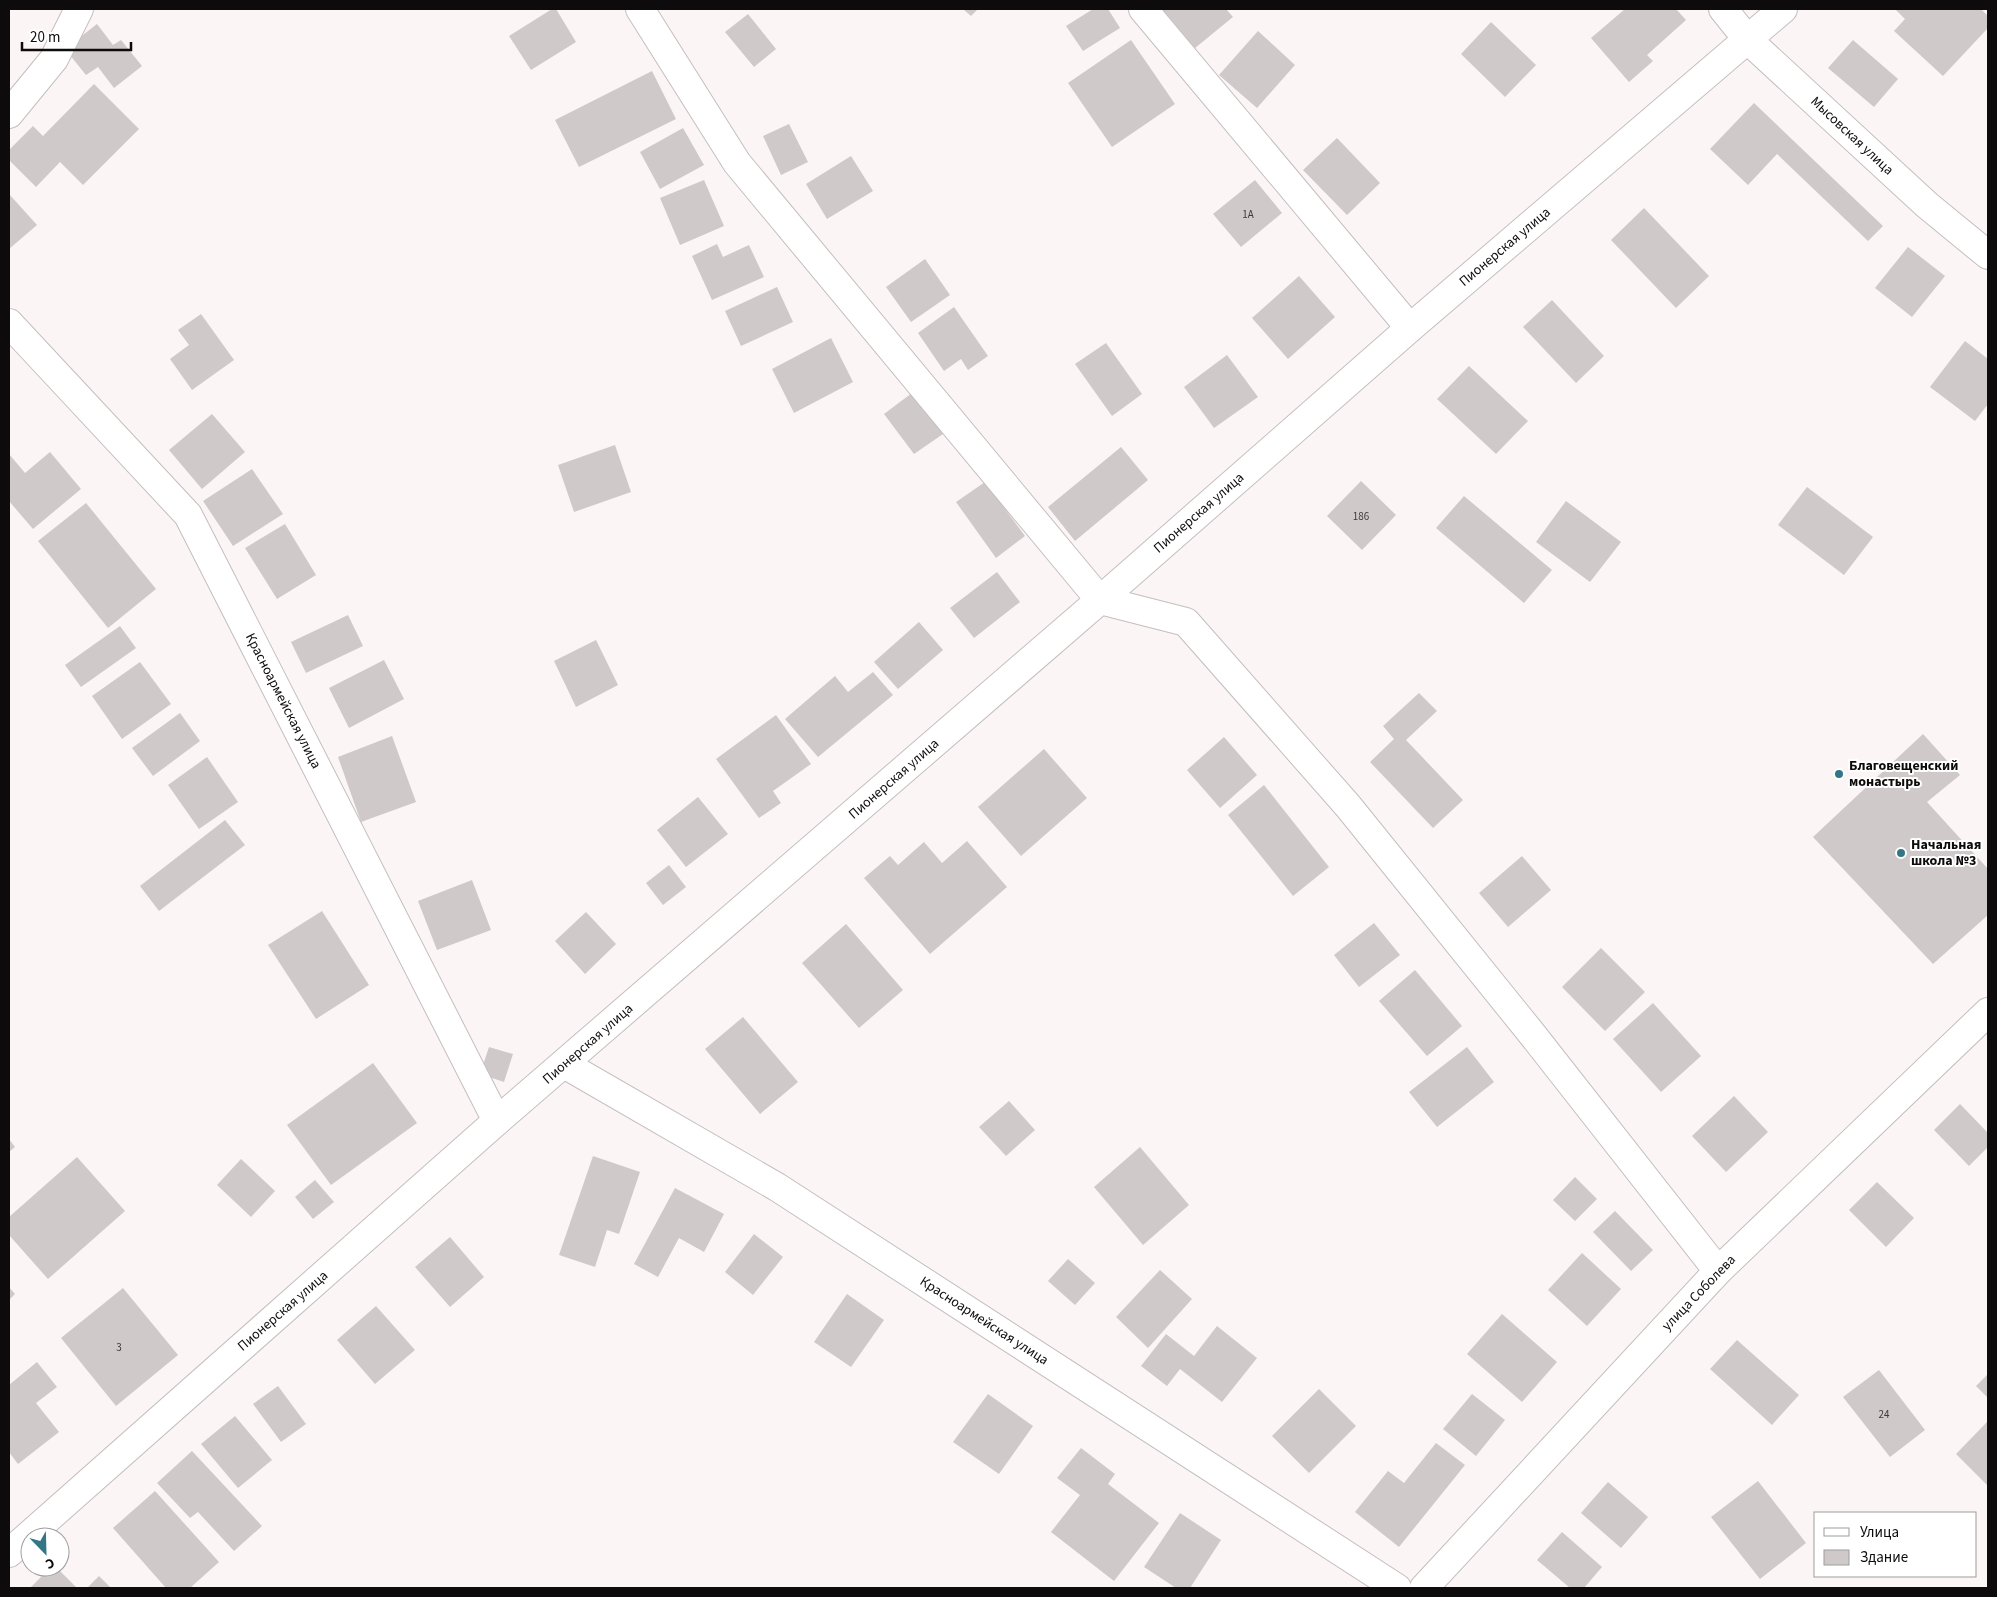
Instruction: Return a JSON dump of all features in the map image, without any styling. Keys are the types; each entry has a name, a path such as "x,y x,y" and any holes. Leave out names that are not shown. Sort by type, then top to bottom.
{"street":[{"path":"9,114 54,59 78,9"},
{"path":"640,9 737,163 1100,600 1186,622 1348,806 1532,1034 1718,1271"},
{"path":"1143,9 1410,328"},
{"name":"Мысовская улица","path":"1722,9 1748,40 1927,204 1988,255"},
{"name":"Пионерская улица","path":"9,1553 497,1121 1100,600 1410,328 1783,9"},
{"name":"Красноармейская улица","path":"9,323 188,515 497,1121"},
{"name":"улица Соболева","path":"1424,1588 1718,1271 1988,1012"},
{"name":"Красноармейская улица","path":"564,1064 777,1187 1397,1588"}],"building":[{"path":"552,9 556,9 576,42 531,70 509,36"},
{"path":"963,9 978,9 971,16"},
{"path":"1093,9 1108,9 1120,28 1083,51 1066,26"},
{"path":"1162,9 1226,9 1233,17 1195,48"},
{"path":"1625,9 1676,9 1686,20 1647,55 1653,61 1629,82 1591,38"},
{"path":"1895,9 1981,9 1988,16 1988,28 1943,76 1894,31 1905,19"},
{"path":"748,14 776,49 754,67 725,32"},
{"path":"1491,22 1536,65 1505,97 1461,54"},
{"path":"97,24 113,45 121,40 142,66 114,88 98,67 86,75 65,49"},
{"path":"1258,31 1295,65 1257,108 1219,75"},
{"path":"1131,40 1175,104 1112,147 1068,83"},
{"path":"1853,40 1898,79 1874,107 1828,68"},
{"path":"652,71 676,119 579,167 555,120"},
{"path":"94,84 139,129 83,185 60,162 36,187 9,160 9,150 33,126 43,136"},
{"path":"1754,103 1883,226 1868,241 1777,154 1748,185 1710,149"},
{"path":"789,124 808,162 781,175 763,136"},
{"path":"683,128 704,165 660,189 640,152"},
{"path":"1337,138 1380,183 1347,215 1303,170"},
{"path":"851,156 873,191 827,219 806,184"},
{"path":"704,180 724,226 680,245 660,198"},
{"path":"1255,180 1282,213 1241,247 1213,214"},
{"path":"9,194 37,225 9,249"},
{"path":"1644,208 1709,276 1676,308 1611,240"},
{"path":"717,244 723,257 749,245 764,277 712,300 692,256"},
{"path":"1908,247 1945,276 1912,317 1875,288"},
{"path":"925,259 950,295 911,322 886,287"},
{"path":"1299,276 1335,317 1288,359 1252,318"},
{"path":"777,287 793,322 741,346 725,311"},
{"path":"1552,300 1604,356 1576,383 1523,327"},
{"path":"954,307 988,356 968,370 961,359 944,371 918,333"},
{"path":"201,314 234,360 192,390 170,359 189,345 178,330"},
{"path":"831,338 853,382 794,413 772,369"},
{"path":"1965,341 1988,359 1988,404 1975,421 1930,387"},
{"path":"1106,343 1142,394 1112,416 1075,364"},
{"path":"1227,355 1258,397 1214,428 1184,387"},
{"path":"1469,366 1528,421 1496,454 1437,399"},
{"path":"912,393 943,434 914,454 884,414"},
{"path":"212,414 245,452 202,489 169,450"},
{"path":"615,445 631,492 574,512 558,465"},
{"path":"1121,447 1148,480 1075,541 1048,507"},
{"path":"50,452 81,489 33,529 9,501 9,454 25,473"},
{"path":"252,469 283,514 233,546 203,501"},
{"path":"1361,481 1396,515 1362,550 1327,516"},
{"path":"985,482 1025,536 996,558 956,502"},
{"path":"1807,487 1873,537 1844,575 1778,525"},
{"path":"1464,496 1552,570 1524,603 1436,528"},
{"path":"1566,501 1621,542 1590,582 1536,542"},
{"path":"86,503 156,589 108,628 38,541"},
{"path":"285,524 316,575 277,599 245,548"},
{"path":"997,572 1020,602 974,638 950,608"},
{"path":"348,615 363,646 306,673 291,642"},
{"path":"919,622 943,650 898,689 874,662"},
{"path":"120,626 136,648 81,687 65,665"},
{"path":"596,640 618,685 576,707 554,661"},
{"path":"384,660 404,699 349,728 329,688"},
{"path":"140,662 171,704 122,739 92,696"},
{"path":"873,672 893,695 818,757 785,719 835,676 848,692"},
{"path":"1419,693 1437,711 1406,740 1463,800 1433,828 1370,762 1394,739 1383,726"},
{"path":"180,713 200,741 153,776 132,748"},
{"path":"776,715 811,764 773,791 781,803 759,818 716,759"},
{"name":"Начальная школа №3","path":"1923,734 1960,775 1927,802 1988,869 1988,915 1933,964 1813,837"},
{"path":"392,736 416,802 361,822 338,757"},
{"path":"1224,737 1257,775 1220,808 1187,770"},
{"path":"1044,749 1087,798 1021,856 978,807"},
{"path":"207,757 238,802 199,829 168,785"},
{"path":"1264,785 1329,867 1293,896 1228,815"},
{"path":"698,797 728,834 686,867 657,830"},
{"path":"225,820 245,845 159,911 140,886"},
{"path":"967,841 1007,887 930,954 864,878 890,856 898,865 924,842 942,863"},
{"path":"1522,856 1551,890 1508,927 1479,893"},
{"path":"669,865 686,887 663,905 646,883"},
{"path":"472,880 491,930 437,950 418,901"},
{"path":"322,911 369,985 316,1019 268,945"},
{"path":"586,912 616,944 585,974 555,941"},
{"path":"1374,923 1400,955 1359,987 1334,955"},
{"path":"846,924 903,990 859,1028 802,963"},
{"path":"1601,948 1645,992 1605,1031 1562,987"},
{"path":"1415,970 1462,1026 1427,1056 1379,1001"},
{"path":"1653,1003 1701,1056 1661,1092 1613,1039"},
{"path":"743,1017 798,1082 760,1114 705,1049"},
{"path":"489,1047 513,1054 504,1082 480,1074"},
{"path":"1467,1047 1494,1082 1437,1127 1409,1092"},
{"path":"373,1063 417,1123 331,1185 287,1125"},
{"path":"1734,1096 1768,1132 1726,1172 1692,1136"},
{"path":"1009,1101 1035,1130 1006,1156 979,1127"},
{"path":"1960,1104 1988,1133 1988,1147 1969,1166 1934,1130"},
{"path":"9,1139 15,1147 9,1152"},
{"path":"1140,1147 1189,1205 1143,1245 1094,1187"},
{"path":"593,1156 640,1172 619,1234 607,1230 595,1267 559,1255"},
{"path":"77,1157 125,1211 48,1279 9,1235 9,1217"},
{"path":"241,1159 275,1191 251,1217 217,1185"},
{"path":"1575,1177 1597,1199 1575,1221 1553,1200"},
{"path":"315,1180 334,1202 313,1219 295,1197"},
{"path":"1877,1182 1914,1218 1886,1247 1849,1210"},
{"path":"675,1188 724,1214 704,1252 679,1238 658,1277 634,1264"},
{"path":"1615,1211 1653,1250 1631,1271 1593,1232"},
{"path":"754,1234 783,1257 753,1295 725,1272"},
{"path":"450,1237 484,1277 450,1307 415,1267"},
{"path":"1582,1253 1621,1289 1587,1326 1548,1290"},
{"path":"1068,1259 1095,1283 1075,1305 1048,1281"},
{"path":"1160,1270 1192,1299 1148,1348 1116,1317"},
{"path":"9,1287 15,1294 9,1300"},
{"path":"123,1288 178,1355 116,1406 61,1338"},
{"path":"847,1294 884,1320 851,1367 814,1342"},
{"path":"376,1306 415,1350 375,1384 337,1340"},
{"path":"1502,1314 1557,1362 1522,1402 1467,1354"},
{"path":"1217,1326 1257,1358 1222,1402 1180,1369 1167,1386 1141,1366 1166,1334 1194,1356"},
{"path":"1737,1340 1799,1395 1772,1425 1710,1369"},
{"path":"37,1362 57,1387 36,1403 59,1432 18,1464 9,1452 9,1385"},
{"path":"1879,1370 1925,1430 1890,1457 1843,1397"},
{"path":"1988,1374 1988,1398 1976,1386"},
{"path":"278,1386 306,1424 281,1442 253,1404"},
{"path":"1319,1389 1356,1426 1309,1473 1272,1436"},
{"path":"988,1394 1033,1426 999,1474 953,1442"},
{"path":"1472,1394 1505,1420 1476,1456 1443,1429"},
{"path":"235,1416 272,1460 238,1488 201,1444"},
{"path":"1988,1421 1988,1486 1956,1454"},
{"path":"1436,1443 1465,1465 1399,1547 1355,1512 1388,1471 1404,1483"},
{"path":"1081,1448 1115,1474 1108,1484 1159,1523 1114,1581 1051,1532 1080,1495 1057,1478"},
{"path":"192,1451 262,1526 234,1551 198,1512 190,1518 157,1483"},
{"path":"1758,1481 1806,1543 1760,1579 1711,1517"},
{"path":"1608,1482 1648,1517 1621,1548 1581,1513"},
{"path":"155,1491 219,1562 190,1588 166,1588 113,1528"},
{"path":"1180,1513 1221,1540 1190,1588 1176,1588 1144,1567"},
{"path":"1562,1532 1602,1567 1584,1588 1570,1588 1537,1560"},
{"path":"99,1576 111,1588 87,1588"},
{"path":"41,1577 66,1577 77,1588 30,1588"}],"place":[{"name":"Благовещенский монастырь","path":"1839,774"},
{"name":"Начальная школа №3","path":"1901,853"}]}
